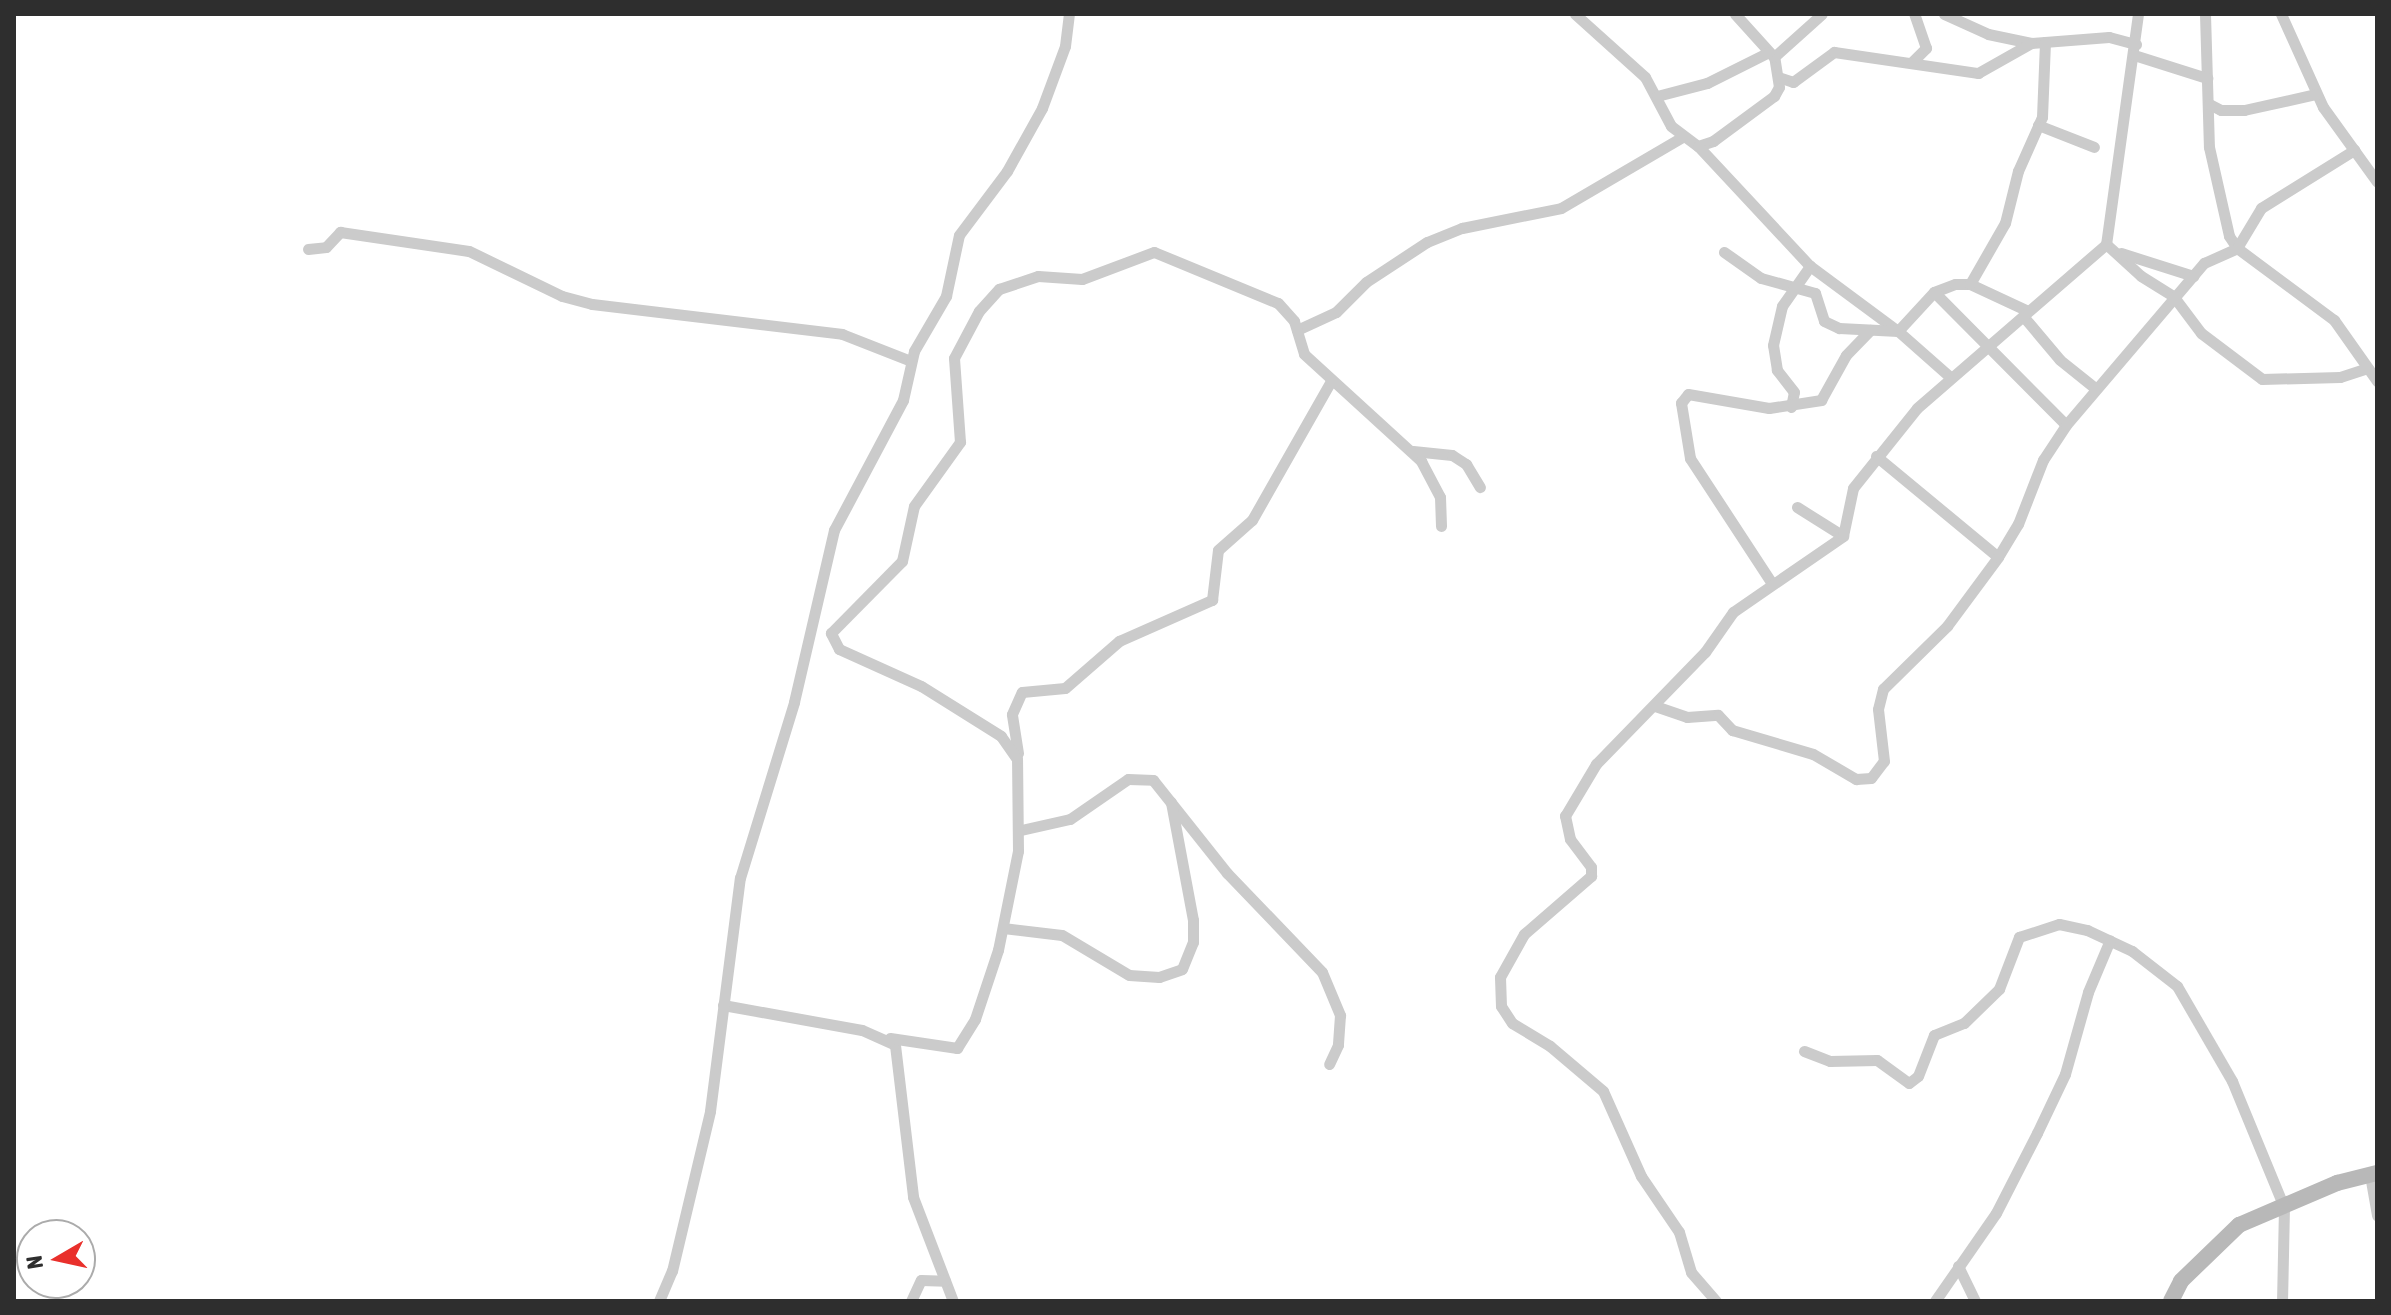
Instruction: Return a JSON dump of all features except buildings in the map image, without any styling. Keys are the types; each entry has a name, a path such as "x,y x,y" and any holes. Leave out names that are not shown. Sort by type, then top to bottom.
{"main road":[{"path":"2171,1301 2181,1281 2239,1225 2283,1204 2374,1174"}],"street":[{"path":"659,1301 697,1177 740,878 794,702 834,530 903,400 911,361 946,296 964,225 1007,171 1042,108 1065,46 1069,14"},
{"path":"1575,14 1645,77 1681,138 1698,146 1810,266 1898,331 1950,377"},
{"path":"1698,146 1713,141 1774,96 1778,77 1771,54 1735,14"},
{"path":"1657,96 1707,83 1771,54 1822,14"},
{"path":"1912,62 1926,48 1914,14"},
{"path":"1944,14 1970,28 2031,43 2109,37 2207,78"},
{"path":"1716,1301 1691,1272 1679,1232 1641,1176 1603,1091 1550,1046 1512,1023 1498,992 1508,958 1524,934 1591,876 1591,867 1565,827 1572,801 1596,764 1705,652 1733,612 1771,582 1843,536 1853,488 1876,456 1950,377 2108,246 2138,14"},
{"path":"2205,14 2216,195 2237,248 2329,316 2377,381"},
{"path":"2281,14 2316,94 2377,182"},
{"path":"1970,284 2010,210 2015,181 2045,107 2045,42"},
{"path":"1778,77 1793,82 1834,52 1978,73 2031,43"},
{"path":"2209,104 2221,110 2244,110 2316,94"},
{"path":"2038,125 2094,147"},
{"path":"1297,330 1336,312 1366,282 1427,242 1462,228 1561,208 1681,138"},
{"path":"1655,706 1687,717 1718,715 1732,730 1813,754 1856,779 1871,778 1884,761 1878,709 1883,689 1947,626 1998,557 2018,524 2043,460 2066,425 2193,276 2212,257 2237,248 2261,208 2354,150"},
{"path":"308,249 326,247 340,232 469,251 562,296 592,304 820,330 872,343 911,361"},
{"path":"2108,246 2136,261 2193,276"},
{"path":"2108,246 2174,297 2201,333 2265,381 2340,377 2368,368"},
{"path":"1017,759 1001,736 921,686 839,649 831,637 902,561 914,506 960,442 954,358 979,311 999,289 1024,279 1082,279 1154,252 1278,303 1297,330 1298,345 1331,381 1413,451 1436,483 1441,526"},
{"path":"1724,252 1761,278 1815,293 1830,325 1898,331 1934,292 1970,284 2026,314 2060,360 2095,388"},
{"path":"1791,407 1794,392 1777,370 1773,345 1776,322 1794,285 1810,266"},
{"path":"1934,292 1989,343 2066,425"},
{"path":"1771,582 1690,458 1681,403 1688,394 1791,407 1829,393 1846,355 1870,330"},
{"path":"723,1005 944,1048 965,1042 1003,928 1021,830 1012,714 1022,692 1065,688 1119,641 1212,600 1218,550 1252,520 1331,381"},
{"path":"1413,451 1452,455 1466,464 1480,487"},
{"path":"1876,456 1998,557"},
{"path":"1797,507 1843,536"},
{"path":"1021,830 1070,819 1119,782 1136,776 1153,780 1227,873 1322,972 1340,1015 1338,1045 1329,1064"},
{"path":"1003,928 1062,935 1129,975 1159,977 1182,969 1193,942 1193,920 1171,802"},
{"path":"1804,1051 1830,1061 1877,1060 1909,1083 1918,1076 1934,1035 1964,1023 1999,989 2019,937 2059,924 2110,940 2167,974 2188,1003 2232,1081 2283,1204 2282,1301"},
{"path":"1935,1301 1996,1213 2065,1074 2088,992 2110,940"},
{"path":"890,1038 902,1082 913,1197 953,1301"},
{"path":"2374,1174 2377,1215"},
{"path":"1958,1266 1975,1301"},
{"path":"911,1301 921,1280 945,1281"}]}
